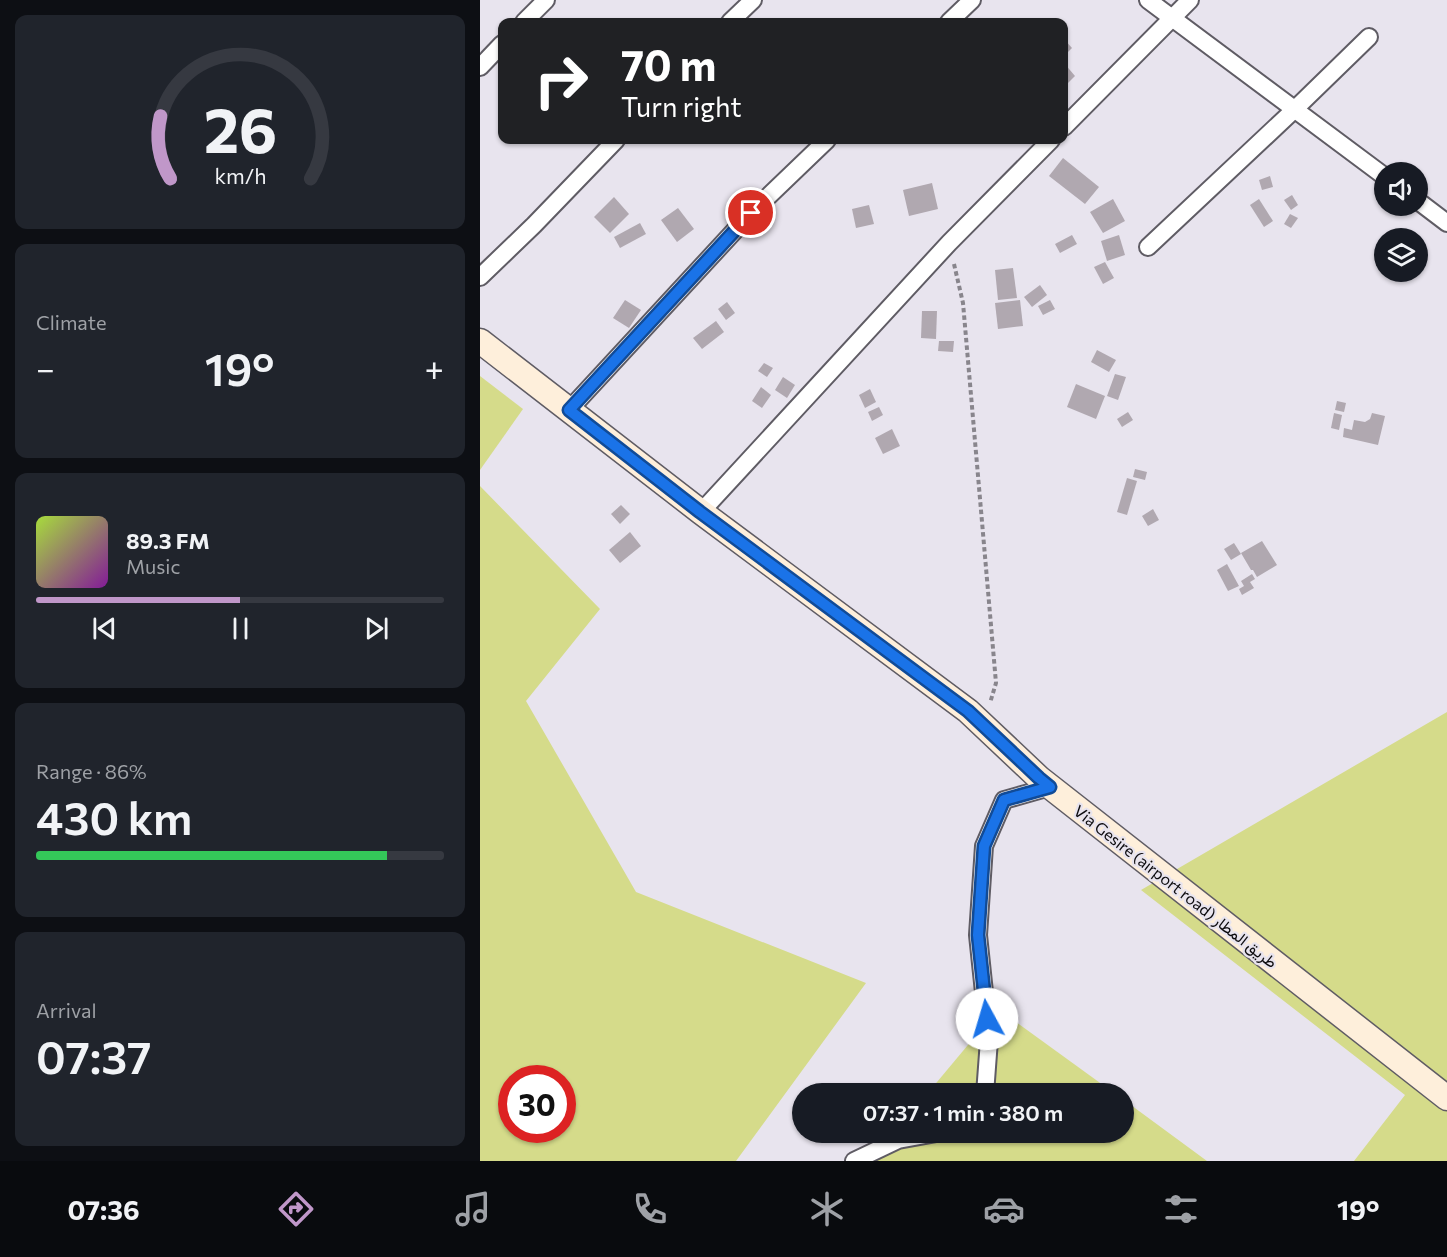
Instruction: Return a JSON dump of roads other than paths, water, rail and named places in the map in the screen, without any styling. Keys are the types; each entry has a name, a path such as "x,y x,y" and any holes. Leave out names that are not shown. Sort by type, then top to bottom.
{"main road":[{"name":"Via Gesire (airport road) طريق المطار","path":"480,341 700,512 968,711 1050,787 1447,1098"}],"street":[{"path":"528,18 546,0"},
{"path":"734,18 753,0"},
{"path":"953,18 972,0"},
{"path":"1148,0 1374,168"},
{"path":"1068,123 1190,0"},
{"path":"1148,247 1369,37"},
{"path":"480,67 498,48"},
{"path":"480,277 612,144"},
{"path":"569,410 751,213 823,144"},
{"path":"700,512 949,243 1047,144"},
{"path":"1428,209 1447,223"},
{"path":"986,1083 989,1040 978,935 984,846 1004,800 1050,787"},
{"path":"854,1161 892,1143"}]}
